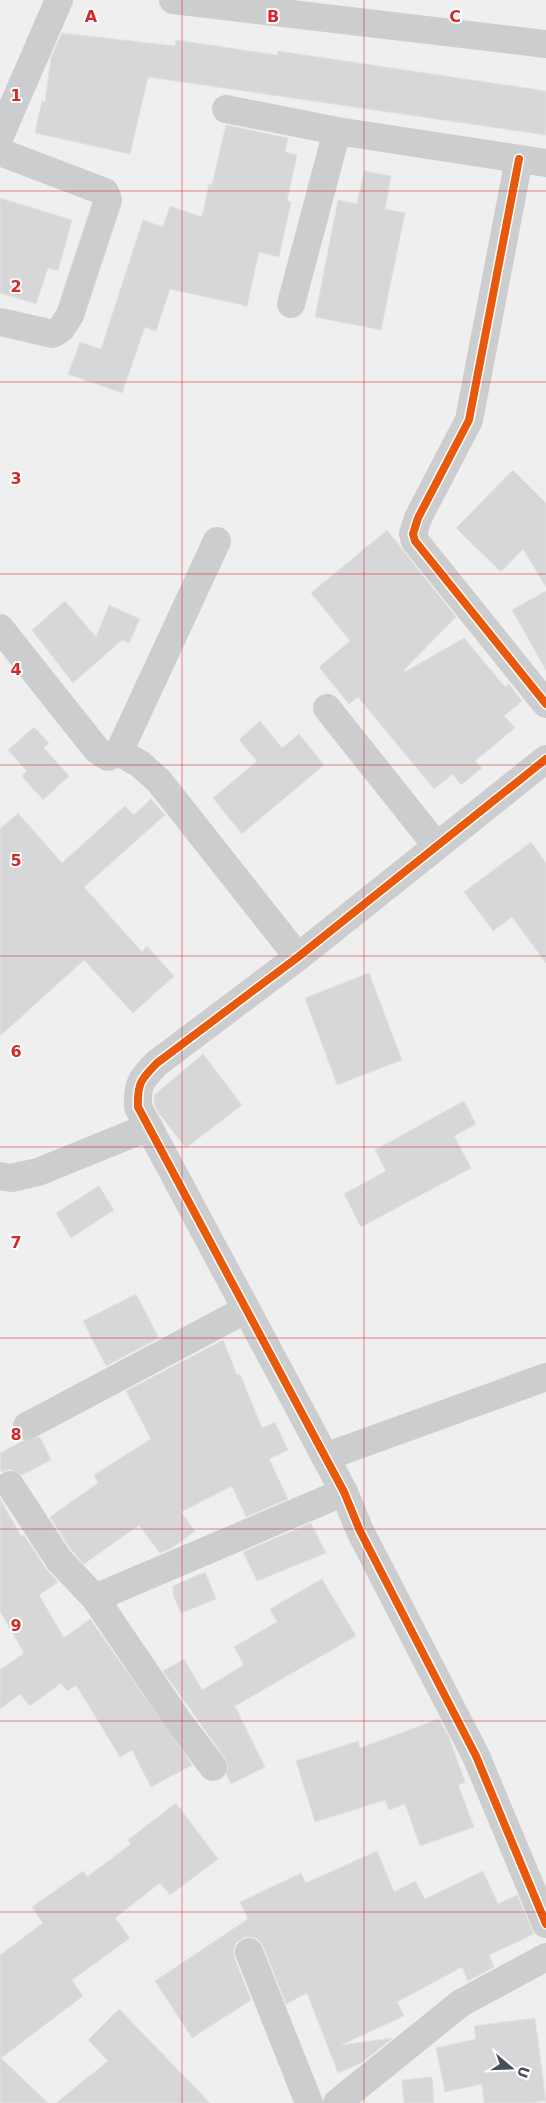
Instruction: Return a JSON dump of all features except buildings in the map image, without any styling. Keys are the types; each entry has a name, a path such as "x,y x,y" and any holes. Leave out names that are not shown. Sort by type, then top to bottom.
{"street":[{"path":"0,136 59,0"},
{"path":"172,0 546,44"},
{"path":"226,109 337,131 546,163"},
{"path":"291,304 337,131"},
{"path":"0,152 104,192 108,200 70,315 61,329 52,334 0,322"},
{"path":"519,159 469,420 418,518 413,534 415,541 546,704"},
{"path":"0,628 97,750 108,757 119,752 217,541"},
{"path":"327,708 436,845"},
{"path":"119,752 140,764 160,781 298,956"},
{"path":"546,759 298,956 196,1031 145,1075 137,1088 138,1107 344,1492 360,1531 476,1756 546,1924"},
{"path":"0,1176 11,1178 38,1172 149,1127"},
{"path":"27,1426 245,1310"},
{"path":"325,1457 546,1377"},
{"path":"10,1485 59,1560 95,1598 179,1722 213,1767"},
{"path":"95,1598 344,1492"},
{"path":"249,1952 309,2103"},
{"path":"337,2103 461,2003 546,1958"}],"cycle path":[{"path":"519,159 469,420 418,518 413,534 415,541 546,704"},
{"path":"546,759 298,957 157,1063 141,1082 138,1093 138,1107 344,1492 360,1531 476,1756 546,1924"}]}
